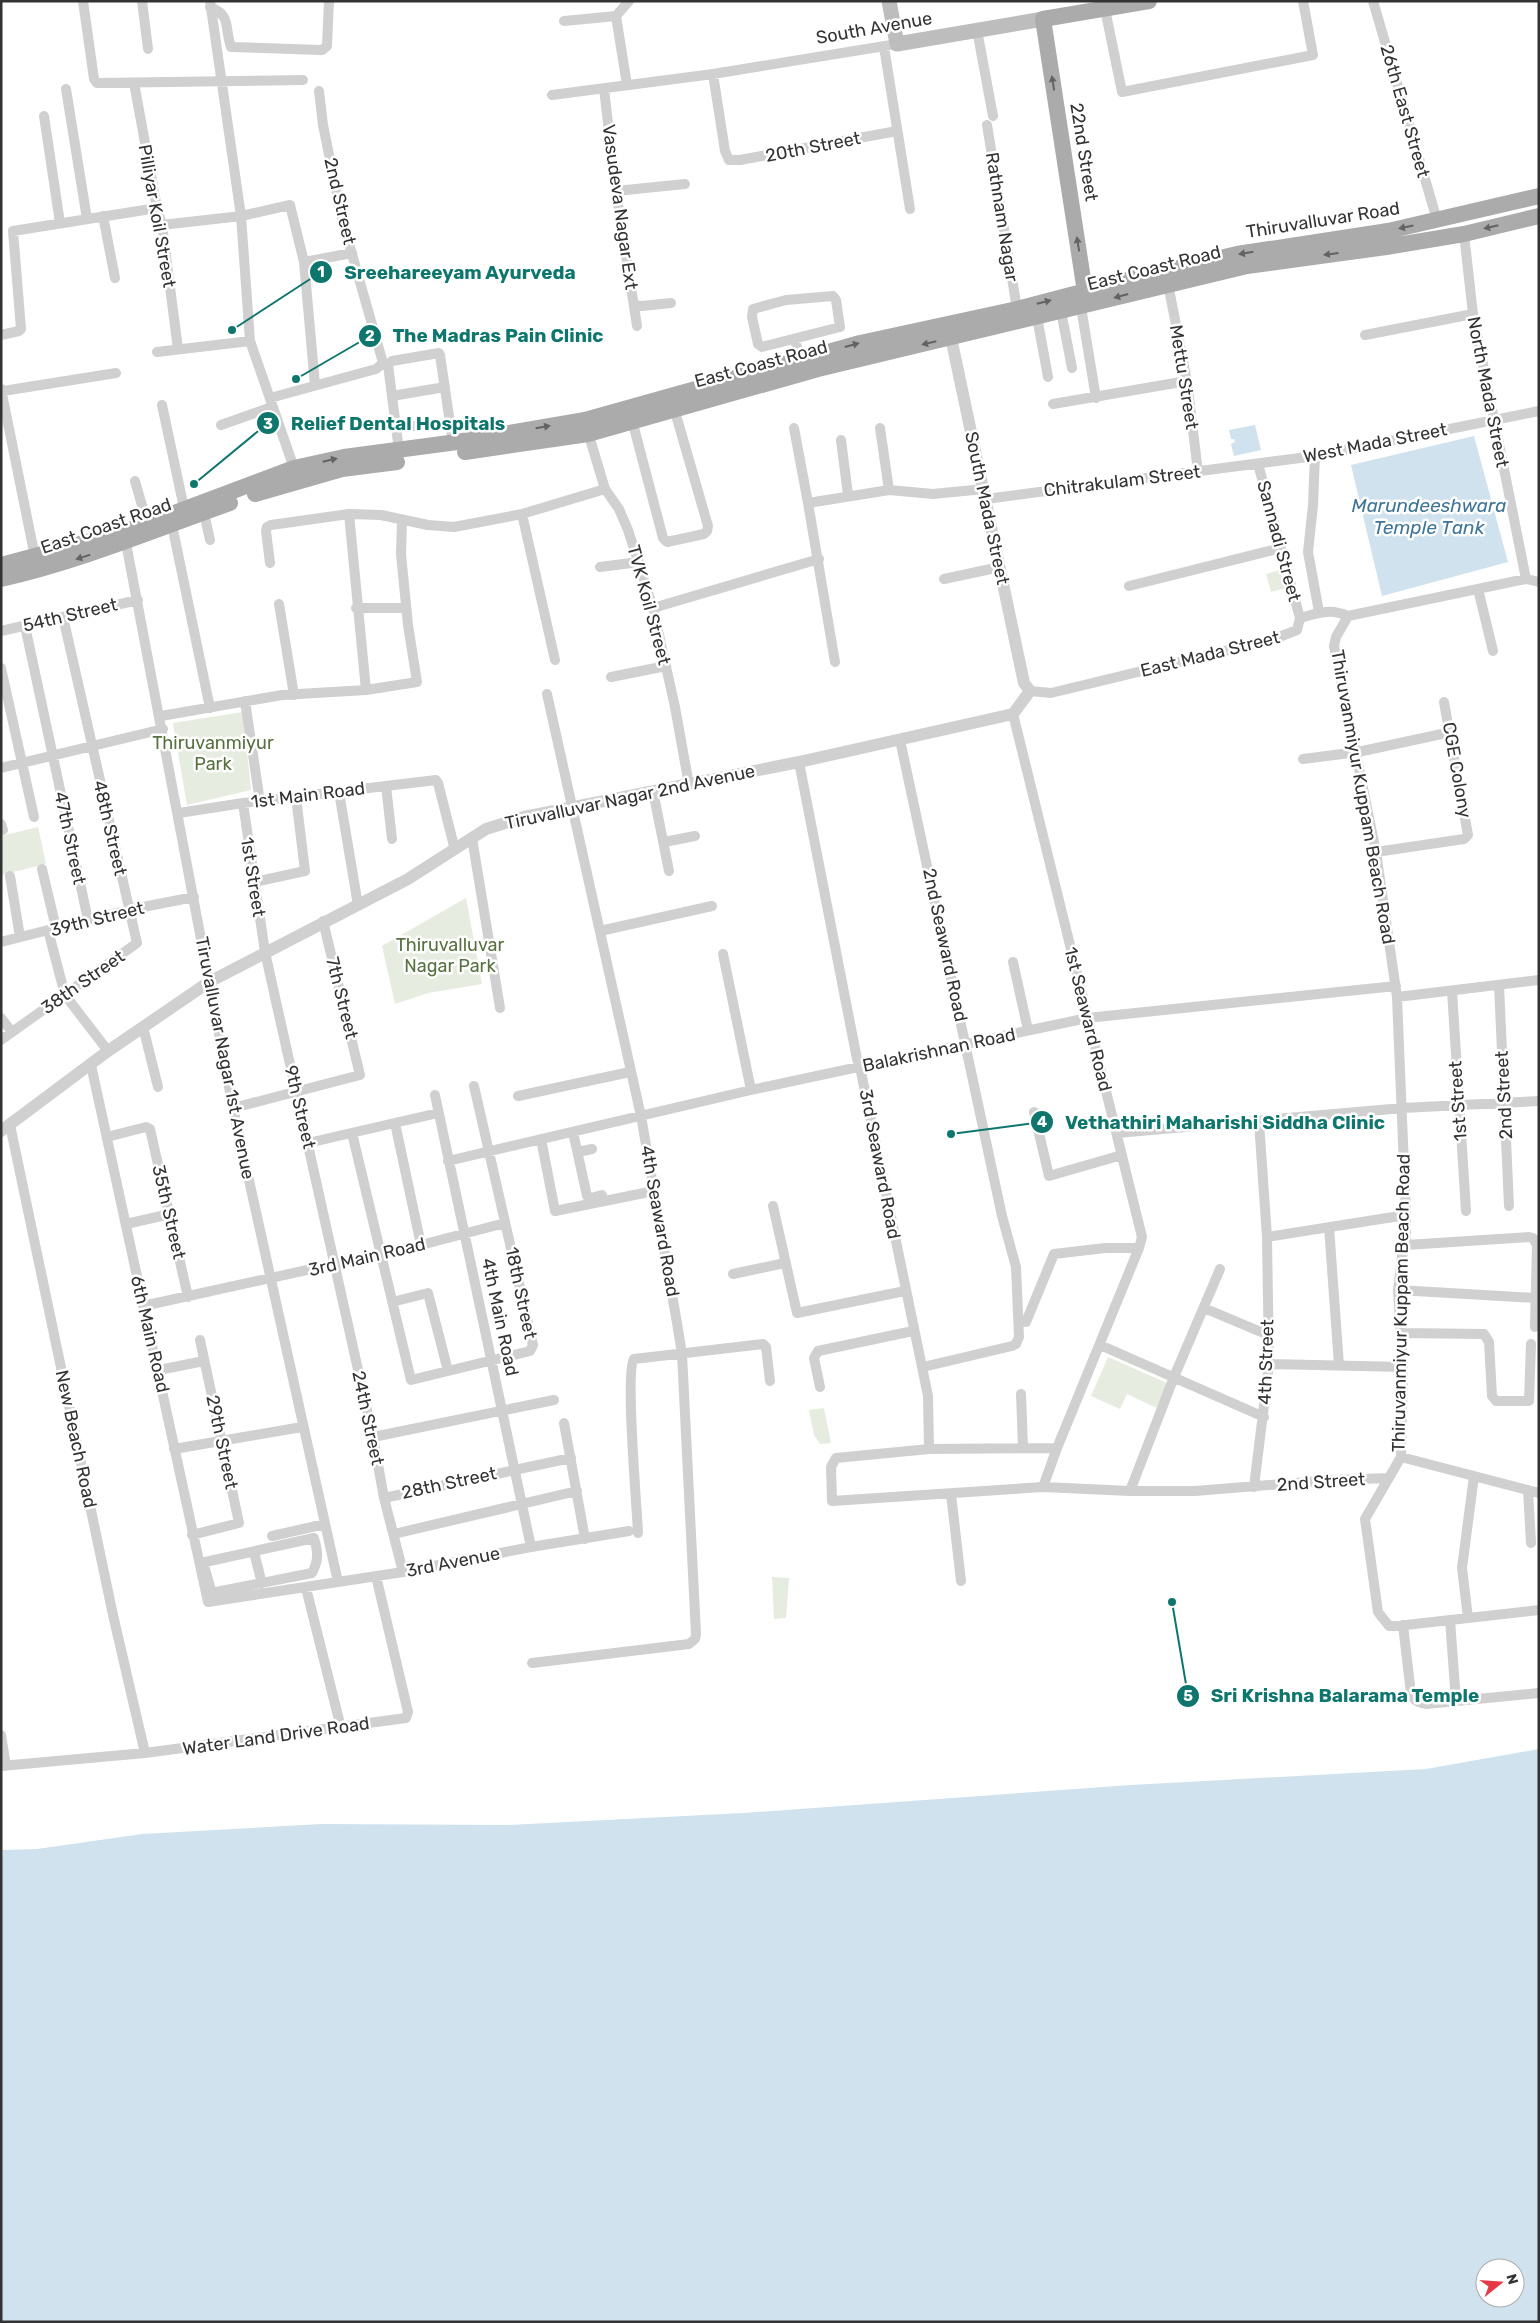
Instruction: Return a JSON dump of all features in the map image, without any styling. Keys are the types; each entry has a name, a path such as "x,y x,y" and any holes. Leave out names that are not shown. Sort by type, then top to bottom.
{"main road":[{"path":"889,1 890,46"},
{"name":"South Avenue","path":"890,46 1042,19 1100,6 1149,1"},
{"name":"22nd Street","path":"1042,19 1083,299"},
{"name":"Thiruvalluvar Road","path":"1141,284 1237,254 1388,231 1539,196"},
{"name":"East Coast Road","path":"1,565 124,538 172,525 278,486 342,469 632,420 818,369 1017,309 1083,299 1141,284 1168,284 1247,266 1464,234 1539,216"},
{"name":"East Coast Road","path":"1,579 40,570 124,538 147,523 184,508 294,468 344,456 587,427 803,358 949,330 1037,317 1061,311 1083,299"}],"street":[{"path":"83,1 95,82 303,80"},
{"path":"142,1 148,49"},
{"path":"210,4 226,17 231,46 322,50 327,46 329,1"},
{"path":"564,21 616,16 629,1"},
{"path":"1100,6 1122,92 1313,55 1303,1"},
{"name":"26th East Street","path":"1373,1 1437,220"},
{"path":"210,4 241,216 250,341 294,468"},
{"path":"616,16 627,85"},
{"name":"Rathnam Nagar","path":"977,30 1017,309"},
{"path":"890,46 897,131 910,209"},
{"name":"South Avenue","path":"552,95 713,74 890,46"},
{"name":"20th Street","path":"713,74 725,151 729,160 740,160 897,131"},
{"name":"Pilliyar Koil Street","path":"134,83 156,208 162,225 178,349"},
{"name":"Vasudeva Nagar Ext","path":"604,88 616,191 637,326"},
{"path":"66,89 87,218"},
{"name":"2nd Street","path":"315,385 382,366 383,360 336,193 319,92"},
{"path":"41,118 57,224"},
{"path":"616,191 685,184"},
{"path":"162,225 241,216 289,204 304,262 315,385 271,402 221,425"},
{"path":"1,334 21,329 12,232 156,208"},
{"path":"103,216 116,278"},
{"name":"North Mada Street","path":"1464,234 1473,314 1526,579"},
{"path":"304,262 352,253"},
{"name":"Mettu Street","path":"1168,284 1187,381 1198,472"},
{"path":"833,296 836,300 840,327 798,338 762,347 756,338 751,313 753,309 786,300 833,296"},
{"path":"1083,299 1096,398"},
{"path":"634,305 671,303"},
{"path":"1061,311 1072,368"},
{"path":"1365,335 1473,314"},
{"path":"1037,317 1048,377"},
{"name":"South Mada Street","path":"949,330 1024,683 1030,691"},
{"path":"798,338 803,358"},
{"path":"157,352 250,341"},
{"path":"400,450 388,365 436,352 440,355 453,442"},
{"path":"35,557 2,390 116,373"},
{"path":"1054,404 1187,381"},
{"path":"392,396 445,388"},
{"path":"162,405 184,508"},
{"path":"632,420 665,541 704,534 708,526 674,408"},
{"path":"1493,420 1539,411"},
{"name":"West Mada Street","path":"1258,464 1315,456 1493,420"},
{"path":"396,424 402,427 450,423"},
{"name":"TVK Koil Street","path":"587,427 605,489 619,509 639,562 653,608 689,785"},
{"path":"794,428 835,662"},
{"path":"880,428 889,490"},
{"path":"841,440 848,495"},
{"path":"1315,456 1313,505 1308,552 1319,612"},
{"name":"Chitrakulam Street","path":"808,503 848,495 889,490 933,494 985,494 1258,464"},
{"name":"Sannadi Street","path":"1258,464 1300,618"},
{"path":"135,480 147,523"},
{"path":"270,564 267,527 349,514 381,515 402,520 454,527 522,514 605,489"},
{"path":"204,513 210,540"},
{"path":"349,514 356,608 366,690"},
{"path":"522,514 555,660"},
{"path":"161,716 245,701 415,684 417,679 406,608 401,554 402,520"},
{"path":"172,525 210,708"},
{"name":"Tiruvalluvar Nagar 1st Avenue","path":"124,538 161,716 233,1108 302,1427 338,1582"},
{"path":"1129,586 1281,548"},
{"path":"653,608 818,559"},
{"path":"600,567 639,562"},
{"path":"944,578 1000,567"},
{"path":"1526,579 1539,582"},
{"name":"East Mada Street","path":"1030,691 1051,693 1274,639 1297,630 1300,618 1319,612 1329,610 1348,616 1526,579"},
{"path":"1478,589 1493,651"},
{"name":"54th Street","path":"1,631 138,600"},
{"path":"279,604 294,695"},
{"path":"356,608 406,608"},
{"name":"Thiruvanmiyur Kuppam Beach Road","path":"1348,616 1336,637 1334,646 1358,752 1376,852 1396,991 1403,1108 1406,1215 1406,1245 1402,1256 1398,1290 1403,1367 1401,1457 1365,1519 1378,1612 1389,1626 1403,1626"},
{"name":"48th Street","path":"63,617 128,910"},
{"name":"47th Street","path":"25,626 88,920"},
{"path":"611,677 666,666"},
{"path":"1,668 34,817"},
{"path":"1013,714 1030,691"},
{"name":"4th Seaward Road","path":"532,1663 693,1642 696,1634 682,1354 641,1116 547,694"},
{"path":"245,701 260,802"},
{"name":"CGE Colony","path":"1376,852 1466,838 1468,832 1444,702"},
{"name":"Tiruvalluvar Nagar 2nd Avenue","path":"6,1128 108,1051 210,982 323,921 408,879 486,829 524,817 799,762 1013,714"},
{"name":"1st Seaward Road","path":"1013,714 1142,1237 1140,1248 1057,1448 1043,1487"},
{"path":"1,768 163,729"},
{"path":"1303,758 1358,752 1451,732"},
{"name":"2nd Seaward Road","path":"900,740 1002,1216 1016,1267 1019,1337 1016,1344 923,1367"},
{"name":"3rd Seaward Road","path":"799,762 857,1059 913,1331 923,1367 928,1396 929,1449"},
{"name":"1st Main Road","path":"179,813 243,803 437,781 455,850"},
{"path":"386,786 392,839"},
{"path":"653,791 669,871"},
{"path":"339,792 358,905"},
{"path":"254,882 305,871 296,797"},
{"name":"1st Street","path":"243,803 265,952"},
{"path":"664,842 694,836"},
{"path":"472,838 500,1008"},
{"path":"42,869 65,995 108,1051"},
{"path":"10,876 20,937"},
{"name":"39th Street","path":"1,942 128,910 194,897"},
{"path":"600,931 712,906"},
{"name":"38th Street","path":"1,1040 137,944 128,910"},
{"name":"7th Street","path":"296,1092 360,1075 323,921"},
{"name":"9th Street","path":"265,952 334,1264"},
{"path":"723,954 750,1090"},
{"path":"1013,962 1028,1030"},
{"name":"Balakrishnan Road","path":"448,1161 750,1090 1087,1018 1396,991 1452,991 1539,980"},
{"name":"2nd Street","path":"1499,985 1509,1206"},
{"name":"1st Street","path":"1452,991 1466,1211"},
{"path":"1,1018 12,1032"},
{"path":"143,1027 158,1087"},
{"name":"6th Main Road","path":"91,1065 143,1306 159,1370 192,1535 208,1602 276,1592"},
{"path":"518,1096 630,1072"},
{"path":"474,1086 505,1224"},
{"path":"233,1108 296,1092"},
{"name":"4th Main Road","path":"435,1094 463,1234 531,1547"},
{"path":"1117,1133 1403,1108 1539,1101"},
{"path":"1034,1112 1049,1176 1122,1155"},
{"path":"308,1143 438,1113"},
{"name":"4th Street","path":"1254,1487 1269,1364 1267,1237 1260,1122"},
{"path":"395,1123 421,1245"},
{"name":"35th Street","path":"107,1137 149,1127 188,1297"},
{"name":"New Beach Road","path":"6,1128 145,1753"},
{"path":"573,1132 588,1197 653,1188"},
{"path":"352,1133 411,1380 490,1360"},
{"path":"541,1139 555,1211 653,1188"},
{"path":"578,1152 592,1149"},
{"path":"772,1206 797,1313 905,1291"},
{"path":"126,1224 170,1214"},
{"path":"1267,1237 1406,1215"},
{"name":"3rd Main Road","path":"143,1306 421,1245 505,1224"},
{"name":"18th Street","path":"490,1360 530,1351 533,1348 505,1224"},
{"path":"1329,1226 1339,1366"},
{"path":"1406,1245 1533,1238 1537,1245 1535,1327"},
{"path":"1026,1322 1054,1254 1105,1248 1140,1248"},
{"path":"733,1274 785,1263"},
{"name":"24th Street","path":"334,1264 373,1437 384,1498 403,1572"},
{"path":"1130,1491 1174,1377 1220,1269"},
{"path":"1398,1290 1536,1298"},
{"path":"392,1302 428,1293 448,1371"},
{"path":"1204,1308 1260,1332"},
{"path":"820,1386 814,1358 818,1351 913,1331"},
{"path":"1402,1333 1484,1334 1489,1342 1492,1396 1496,1401 1529,1401 1531,1344"},
{"name":"29th Street","path":"192,1535 239,1523 200,1340"},
{"path":"682,1354 765,1344 770,1381"},
{"path":"1100,1345 1264,1417"},
{"name":"3rd Avenue","path":"338,1582 403,1572 531,1547 634,1532 631,1366 638,1358 682,1354"},
{"path":"159,1370 204,1361"},
{"path":"1269,1364 1403,1367"},
{"path":"1021,1394 1023,1447"},
{"path":"373,1437 554,1400"},
{"path":"564,1423 585,1539"},
{"path":"174,1449 302,1427"},
{"path":"929,1449 1057,1448"},
{"name":"2nd Street","path":"929,1449 836,1458 831,1467 832,1501 1043,1487 1130,1491 1195,1491 1389,1478"},
{"path":"1401,1457 1534,1491 1531,1543"},
{"name":"28th Street","path":"384,1498 571,1458"},
{"path":"1468,1618 1462,1568 1474,1476"},
{"path":"394,1534 577,1491"},
{"path":"950,1494 961,1581"},
{"path":"272,1536 325,1524"},
{"path":"314,1538 318,1552 317,1563 312,1573 216,1592 211,1590 204,1566 205,1562 254,1552 314,1538"},
{"path":"254,1552 266,1583 276,1592 338,1582"},
{"path":"308,1574 309,1588 341,1728"},
{"name":"Water Land Drive Road","path":"4,1766 145,1753 406,1718 408,1715 376,1576"},
{"path":"1539,1610 1403,1626 1413,1699 1426,1704 1539,1693"},
{"path":"1450,1620 1456,1701"},
{"path":"1,1735 4,1766"}],"green space":[{"path":"1280,570 1286,588 1271,592 1266,574"},
{"name":"Thiruvanmiyur Park","path":"243,712 251,790 187,805 173,723"},
{"path":"38,827 46,864 1,875 1,836"},
{"name":"Thiruvalluvar Nagar Park","path":"466,898 482,984 428,993 395,1004 382,946"},
{"path":"1108,1357 1167,1383 1157,1408 1127,1394 1120,1409 1091,1396"},
{"path":"824,1408 831,1443 820,1444 814,1435 809,1410"},
{"path":"772,1577 789,1578 786,1618 774,1619"}],"water":[{"path":"1255,425 1261,450 1234,456 1231,444 1235,442 1234,439 1231,439 1229,430"},
{"name":"Marundeeshwara Temple Tank","path":"1474,436 1508,562 1382,596 1351,465"},
{"path":"1539,1749 1539,2322 1,2322 1,1850 37,1849 142,1834 321,1824 509,1825 743,1813 1131,1785 1426,1769"}],"place":[{"name":"Sreehareeyam Ayurveda","path":"232,330"},
{"name":"The Madras Pain Clinic","path":"296,379"},
{"name":"Relief Dental Hospitals","path":"194,484"},
{"name":"Vethathiri Maharishi Siddha Clinic","path":"951,1134"},
{"name":"Sri Krishna Balarama Temple","path":"1172,1602"}]}
